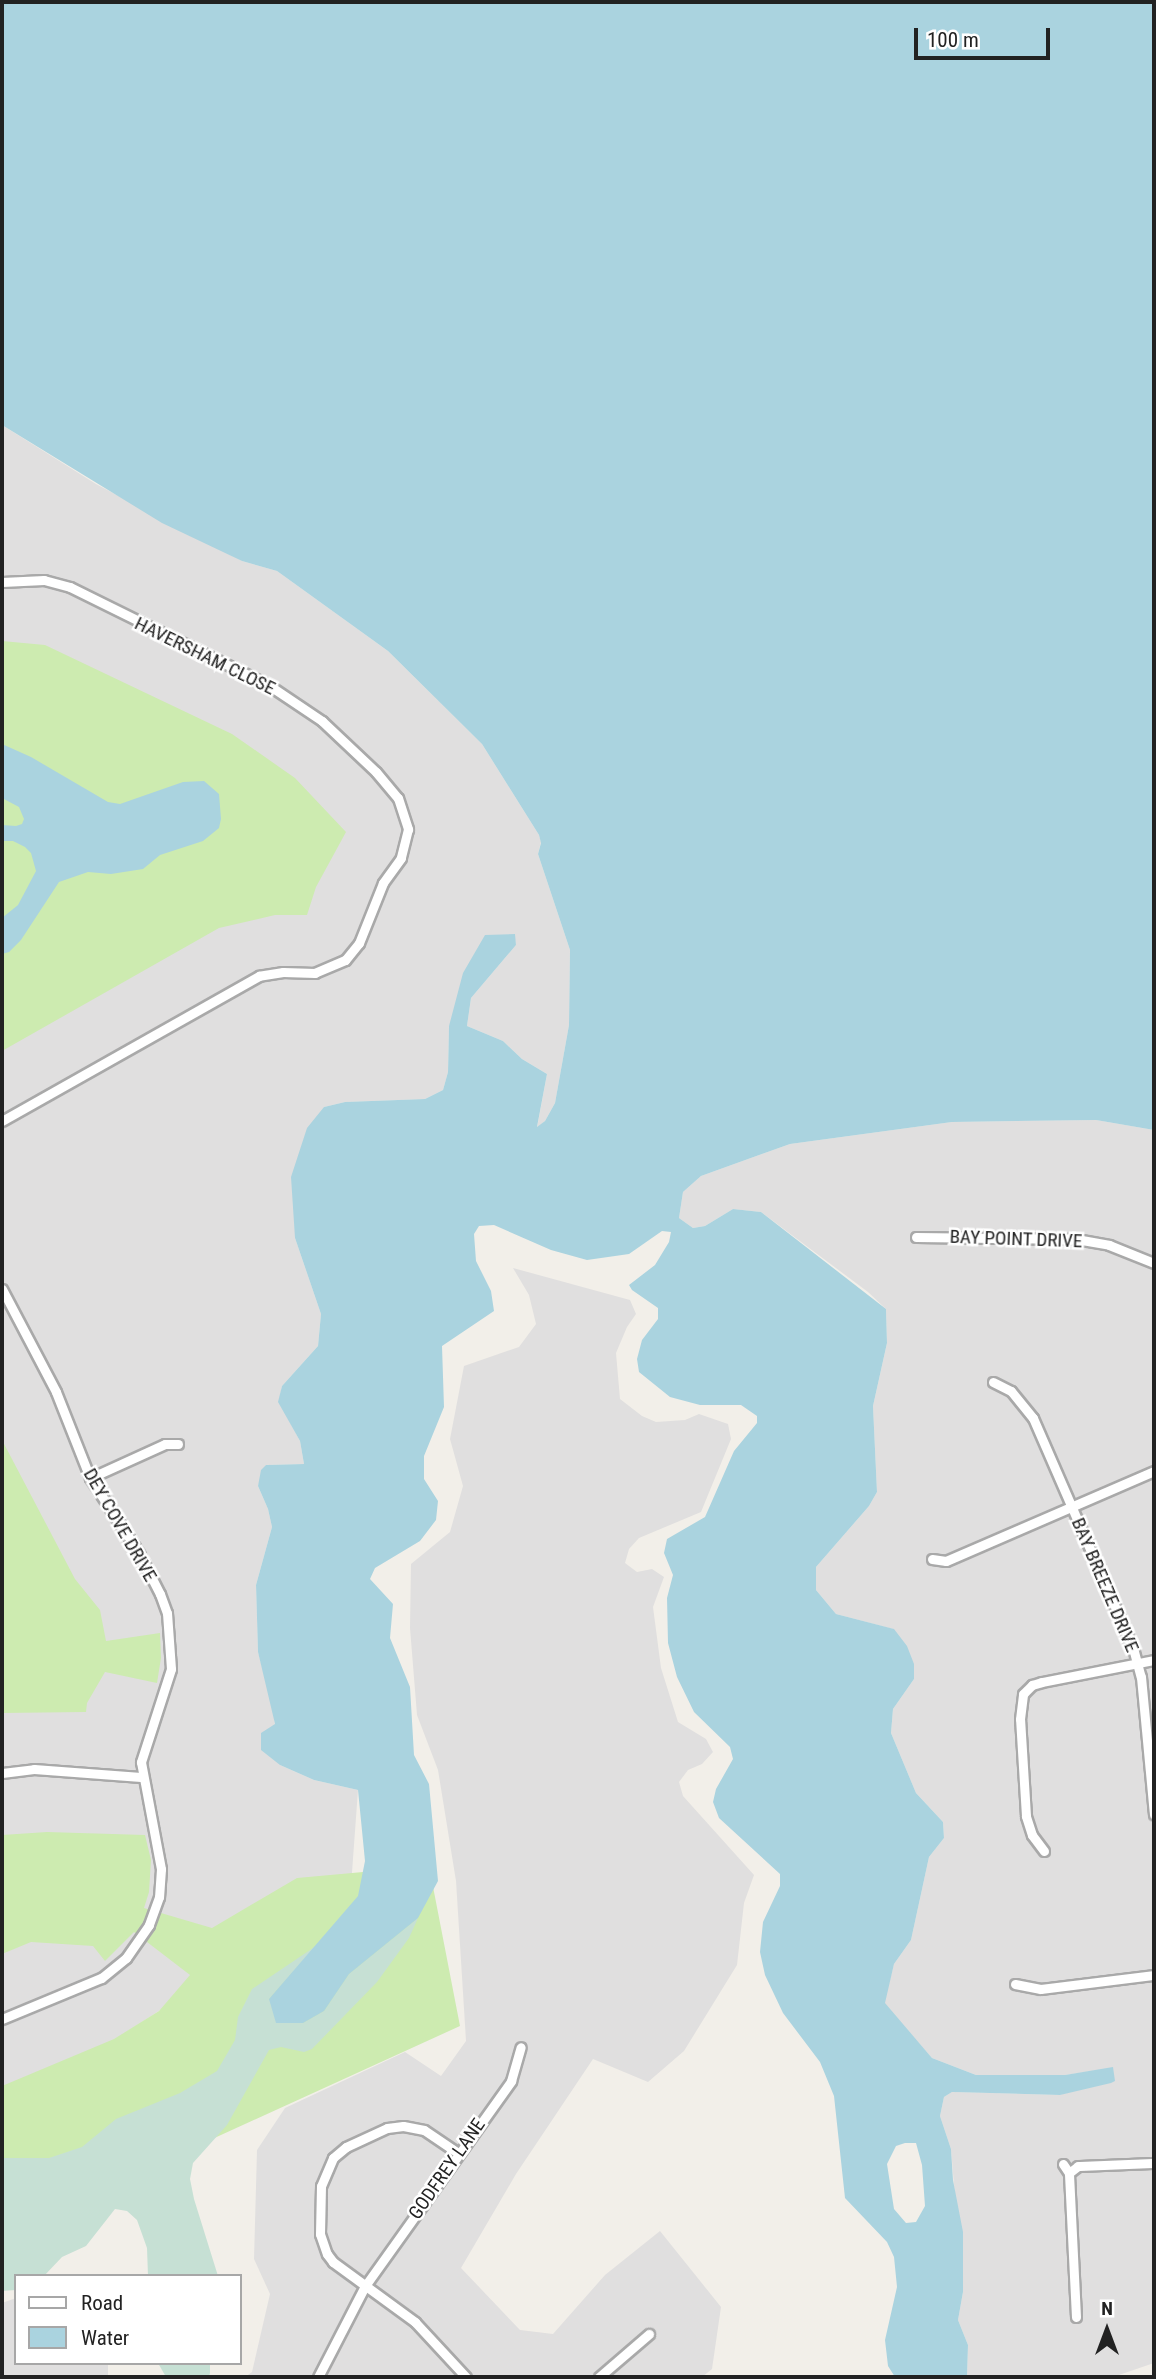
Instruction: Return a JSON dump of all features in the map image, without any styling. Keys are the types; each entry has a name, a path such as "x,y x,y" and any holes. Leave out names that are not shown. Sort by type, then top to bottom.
{"street":[{"name":"HAVERSHAM CLOSE","path":"2,582 44,580 70,587 270,686 322,722 376,772 398,798 408,829 401,858 383,883 359,943 345,960 315,973 283,972 259,976 2,1121"},
{"name":"BAY POINT DRIVE","path":"916,1237 1076,1239 1109,1245 1154,1263"},
{"name":"DEY COVE DRIVE","path":"2,1289 56,1392 90,1478 139,1553 167,1613 171,1669 145,1746 141,1777 160,1869 159,1897 149,1925 126,1958 101,1978 2,2019"},
{"name":"BAY BREEZE DRIVE","path":"993,1382 1012,1391 1033,1418 1138,1663 1154,1814"},
{"path":"90,1478 165,1444 178,1444"},
{"path":"932,1559 946,1561 1154,1471"},
{"path":"1044,1852 1032,1835 1026,1816 1020,1720 1023,1694 1032,1685 1042,1682 1154,1660"},
{"path":"2,1773 34,1769 141,1777"},
{"path":"1015,1984 1041,1989 1154,1975"},
{"name":"GODFREY LANE","path":"318,2377 365,2286 511,2081 521,2048"},
{"path":"458,2153 424,2130 403,2126 387,2128 356,2142 333,2158 321,2186 323,2246 333,2263 415,2322 466,2377"},
{"path":"1069,2173 1079,2166 1154,2163"},
{"path":"1063,2164 1069,2173 1076,2317"},
{"path":"598,2377 649,2334"}],"shaded area":[{"path":"2,425 96,484 242,561 277,571 388,651 482,744 539,835 541,842 538,854 570,950 569,1025 555,1103 545,1121 537,1128 547,1074 522,1059 503,1041 467,1026 471,998 516,945 514,934 449,1026 448,1072 443,1090 425,1099 345,1102 324,1107 295,1238 321,1314 318,1346 282,1386 279,1402 300,1441 304,1464 266,1465 258,1486 272,1527 256,1585 258,1652 272,1701 280,1765 314,1780 358,1790 351,1886 2,2113"},
{"path":"1096,1120 1154,1130 1154,2363 1113,2377 967,2377 968,2345 958,2320 963,2292 951,2149 940,2116 944,2097 952,2092 1060,2095 1113,2068 1065,2075 976,2075 932,2058 884,2003 894,1964 911,1940 929,1857 944,1838 943,1822 916,1793 891,1733 893,1709 914,1679 893,1629 836,1614 816,1590 816,1567 869,1506 877,1492 873,1406 887,1343 886,1309 868,1292 761,1212 733,1209 705,1226 693,1228 679,1218 683,1192 701,1176 790,1144 952,1122"},
{"path":"513,1268 630,1300 636,1314 616,1353 620,1399 642,1416 656,1422 685,1420 699,1414 728,1424 731,1439 701,1512 639,1538 629,1549 625,1563 637,1572 652,1569 664,1577 653,1607 661,1668 678,1722 706,1739 713,1752 702,1764 688,1770 679,1782 683,1796 754,1875 744,1903 737,1965 684,2051 648,2082 593,2059 516,2174 461,2268 520,2330 553,2334 605,2275 660,2231 721,2307 712,2369 702,2377 245,2377 252,2372 270,2294 254,2259 257,2150 285,2108 405,2052 441,2076 466,2041 456,1881 438,1770 417,1715 410,1628 411,1564 450,1532 463,1486 450,1439 464,1366 519,1347 536,1324 529,1295"},
{"path":"14,2299 14,2365 108,2365 108,2377 2,2377 2,2303"}],"green space":[{"path":"2,641 45,645 232,734 295,778 346,832 316,887 307,915 275,915 219,928 2,1051"},
{"path":"2,1440 75,1579 100,1610 106,1641 160,1633 161,1658 157,1683 105,1672 87,1703 86,1712 2,1713"},
{"path":"47,1832 145,1835 151,1860 149,1892 144,1908 212,1928 297,1878 429,1866 460,2026 2,2235 2,2086 114,2039 159,2011 190,1975 134,1932 105,1961 93,1946 31,1942 2,1954 2,1835"},
{"path":"418,1918 409,1938 377,1982 312,2049 304,2052 281,2047 269,2050 227,2125 193,2163 190,2179 194,2199 217,2274 148,2274 147,2248 137,2220 127,2211 115,2209 86,2246 62,2257 46,2274 14,2274 14,2290 2,2291 2,2158 49,2158 82,2147 116,2119 180,2093 217,2071 235,2040 238,2017 252,1989 316,1946 269,1999 303,2023 324,2011 349,1974"},
{"path":"159,2365 210,2365 209,2377 166,2377"}],"water":[{"path":"2,2 1154,2 1154,1130 1096,1120 952,1122 790,1144 701,1176 683,1192 679,1218 693,1228 705,1226 733,1209 761,1212 886,1309 887,1343 873,1406 877,1492 869,1506 816,1567 816,1590 836,1614 894,1629 907,1646 914,1664 914,1679 893,1709 891,1733 916,1793 943,1822 944,1838 929,1857 911,1940 894,1964 885,2003 932,2058 976,2075 1065,2075 1113,2067 1115,2081 1060,2095 952,2092 944,2097 940,2116 951,2149 953,2180 963,2232 963,2292 958,2320 968,2345 967,2377 895,2377 888,2366 885,2340 897,2287 894,2257 887,2242 845,2198 834,2096 820,2062 783,2013 765,1975 760,1952 763,1922 780,1886 780,1874 719,1818 713,1802 716,1789 733,1759 730,1747 694,1712 677,1677 668,1643 667,1598 673,1575 664,1553 667,1539 705,1517 734,1451 757,1423 757,1416 741,1405 700,1405 670,1397 639,1372 637,1359 642,1340 658,1319 658,1308 629,1285 655,1265 669,1242 671,1232 662,1231 629,1254 587,1260 551,1250 494,1225 479,1226 474,1234 476,1261 491,1291 494,1311 442,1346 444,1407 424,1456 424,1479 438,1501 436,1520 420,1541 375,1568 370,1579 393,1604 390,1638 410,1687 414,1755 429,1784 438,1881 418,1918 349,1974 324,2011 303,2023 276,2023 269,1999 358,1896 365,1861 358,1790 314,1780 280,1765 261,1750 261,1733 275,1724 258,1652 256,1585 272,1527 258,1486 261,1470 266,1465 304,1464 300,1441 278,1402 282,1386 318,1346 321,1314 295,1238 291,1177 307,1128 324,1107 345,1102 425,1099 443,1090 448,1072 449,1026 463,973 485,935 515,934 516,945 471,998 467,1026 503,1041 522,1059 547,1074 537,1127 545,1121 555,1103 569,1025 570,950 538,854 541,843 539,835 482,744 388,651 277,571 242,561 162,523 2,425","holes":["916,2143 922,2165 925,2206 916,2222 906,2223 894,2209 887,2164 896,2146"]},
{"path":"2,744 31,757 108,802 120,804 183,782 204,781 219,794 219,828 203,841 160,855 143,869 111,874 88,872 59,882 21,940 9,952 2,954 2,918 18,905 36,871 31,853 25,847 13,841 2,841 2,825 16,826 22,824 24,819 19,807 2,798"}]}
